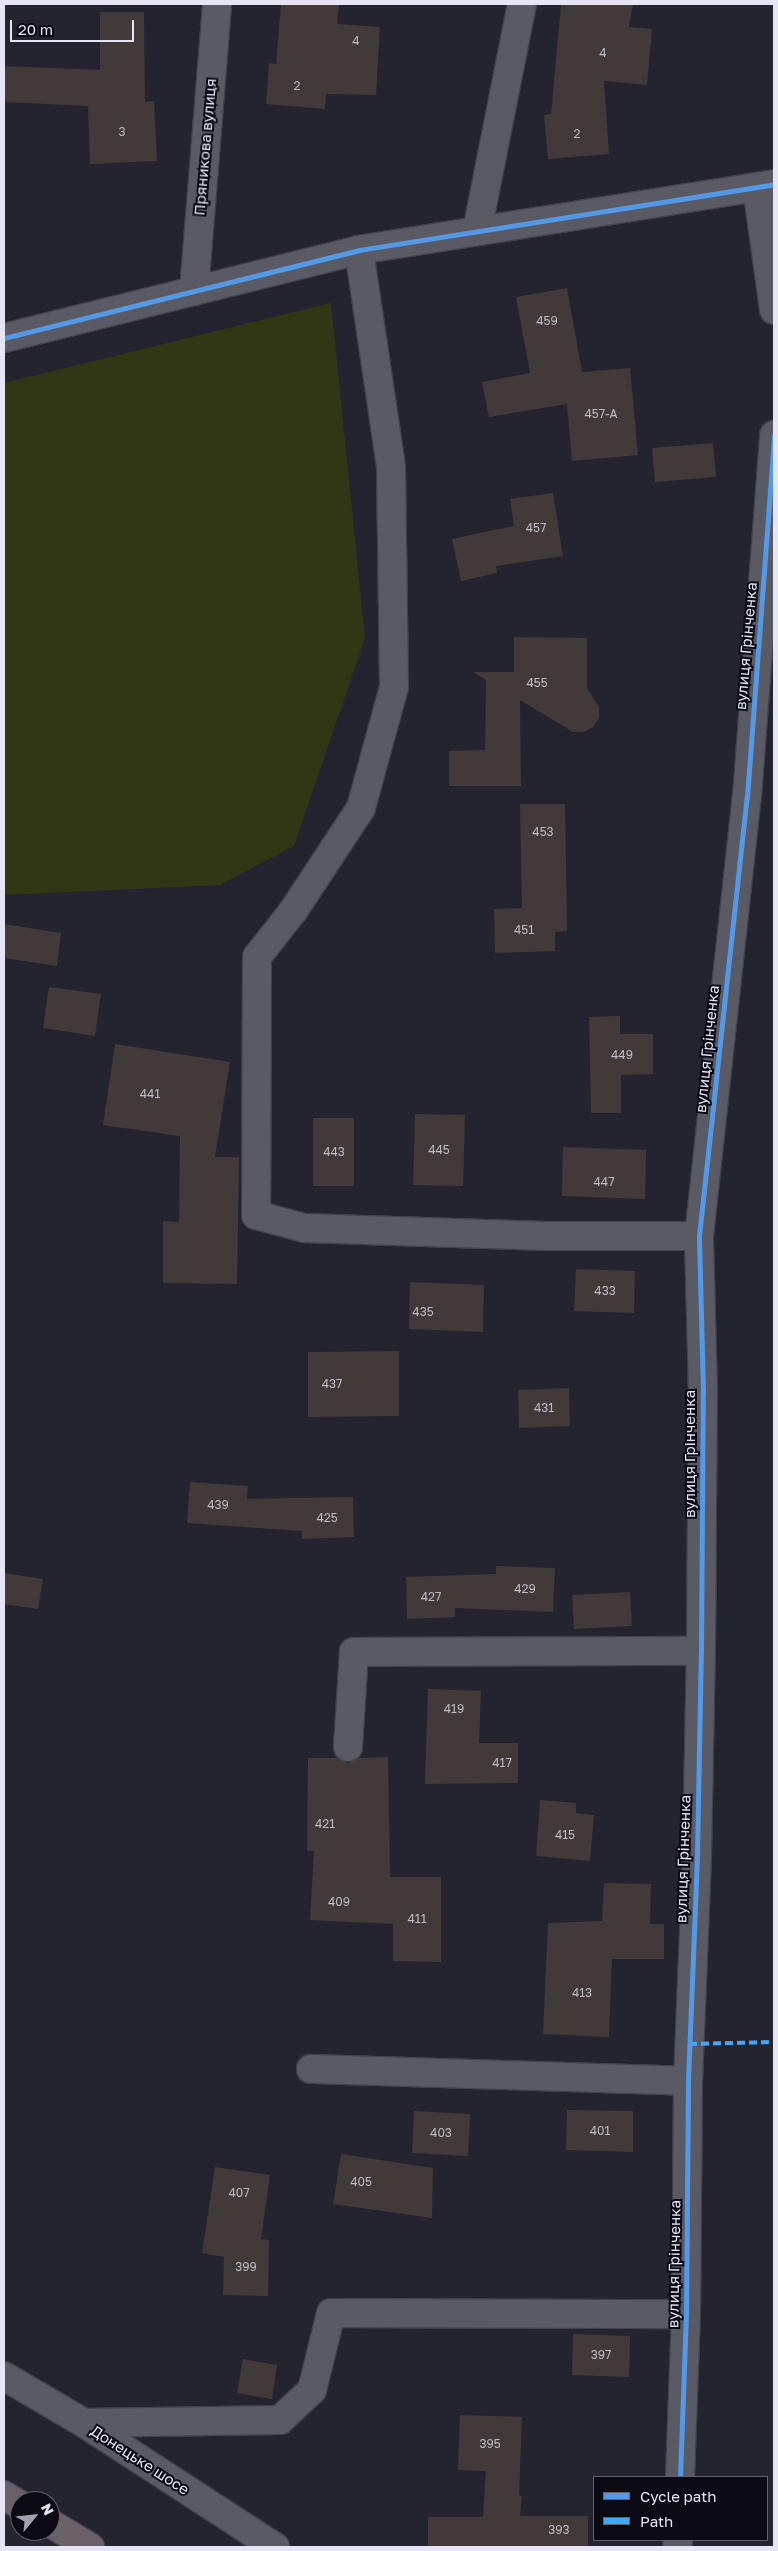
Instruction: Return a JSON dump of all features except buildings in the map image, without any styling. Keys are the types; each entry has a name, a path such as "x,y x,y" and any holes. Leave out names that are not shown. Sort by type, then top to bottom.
{"highway":[{"path":"60,2529 90,2547"}],"street":[{"name":"Пряникова вулиця","path":"194,291 217,4"},
{"path":"477,231 522,4"},
{"path":"4,338 359,250 766,186 774,310"},
{"path":"359,250 391,468 394,686 361,808 292,911 257,957 256,1215 304,1228 546,1236 699,1236"},
{"name":"вулиця Грінченка","path":"680,2476 686,2314 688,2081 701,1651 704,1392 699,1236 747,797 774,435"},
{"path":"348,1747 354,1652 701,1651"},
{"path":"311,2069 688,2081"},
{"path":"84,2423 280,2420 312,2390 331,2313 686,2314"},
{"name":"Донецьке шосе","path":"4,2376 84,2423 275,2547"}],"green space":[{"path":"331,303 365,638 294,846 220,885 4,895 4,383"}],"marked path":[{"path":"689,2044 774,2042"}],"cycle path":[{"path":"4,338 359,250 774,184"},
{"path":"680,2476 686,2314 688,2081 697,1854 701,1651 703,1392 699,1236 747,797 774,435"}]}
